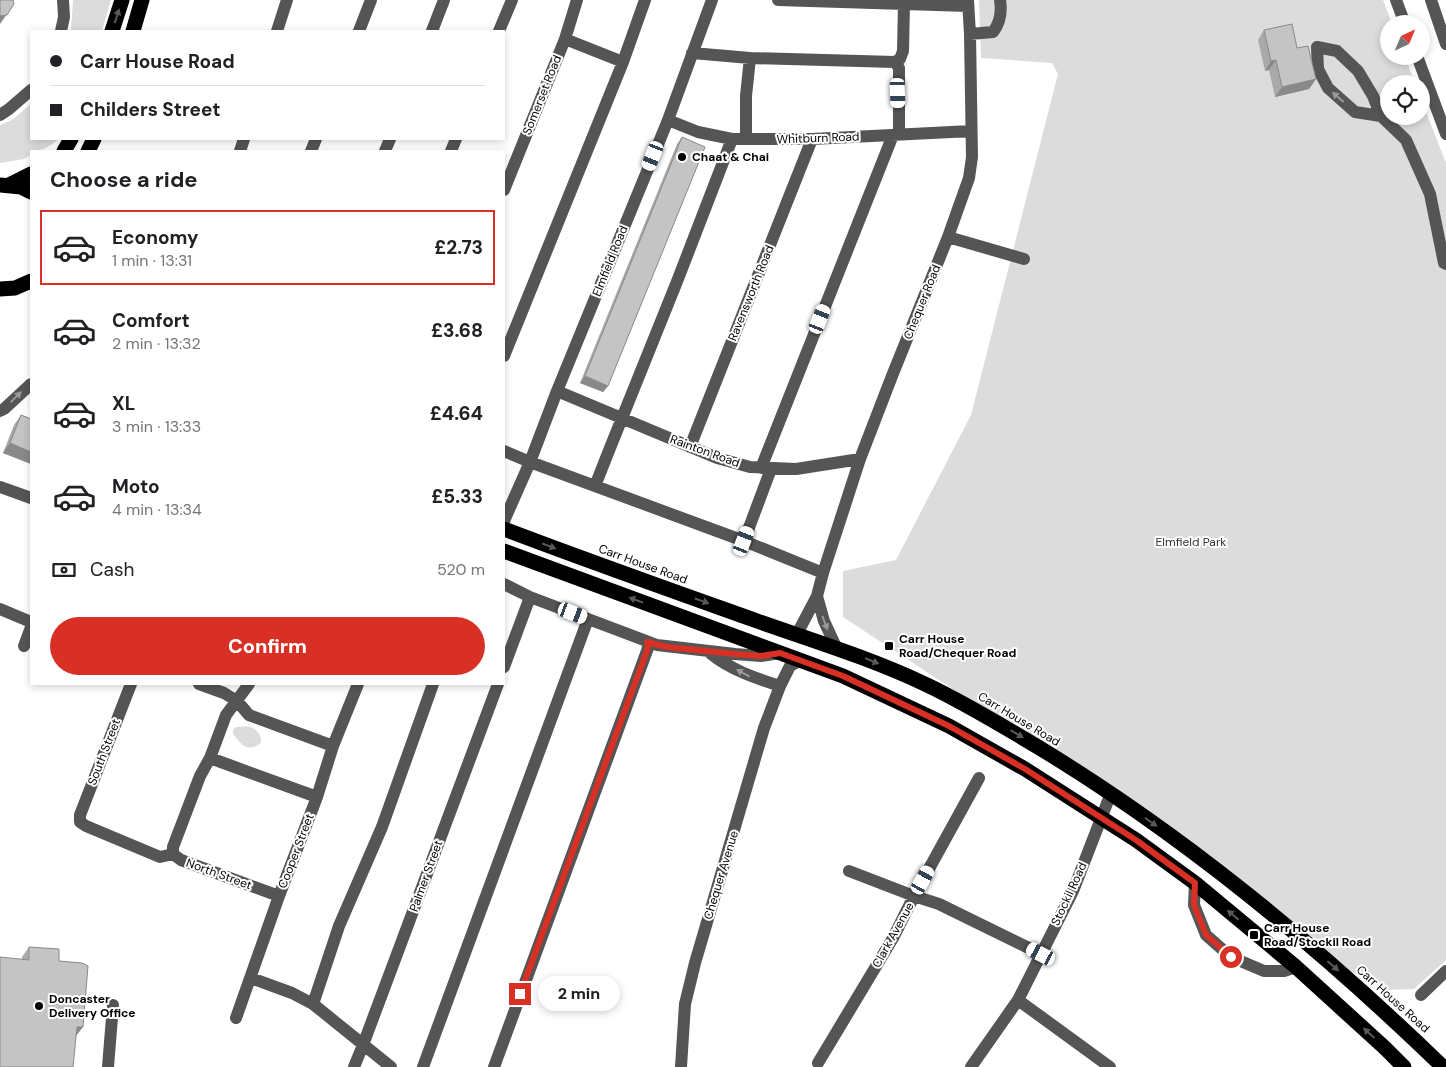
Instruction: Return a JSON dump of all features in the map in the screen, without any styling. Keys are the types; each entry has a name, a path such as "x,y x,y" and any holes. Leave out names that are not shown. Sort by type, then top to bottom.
{"highway":[{"path":"112,30 122,0"},
{"path":"132,30 142,0"},
{"path":"4,185 30,174"},
{"path":"4,185 21,187 30,192"},
{"path":"6,290 30,281"},
{"path":"6,290 30,292"},
{"name":"Carr House Road","path":"505,529 867,659 926,685 982,714 1074,769 1179,841 1258,903 1386,1012 1443,1067"},
{"path":"505,551 843,676 949,726 1025,769 1136,840 1195,883 1296,967 1404,1067"}],"street":[{"path":"61,30 64,17 63,0"},
{"path":"277,30 286,0"},
{"path":"359,30 372,0"},
{"path":"432,30 444,0"},
{"path":"499,30 512,0"},
{"name":"Somerset Road","path":"505,188 565,39 577,0"},
{"path":"505,354 623,62 645,0"},
{"name":"Elmfield Road","path":"505,519 530,462 557,391 668,120 712,0"},
{"path":"778,0 904,4 968,3"},
{"path":"970,34 993,32 998,24 1000,0"},
{"path":"1396,0 1402,15"},
{"path":"1431,0 1446,44"},
{"name":"Chequer Road","path":"797,634 817,596 860,460 948,237 969,178 972,158 968,3"},
{"path":"692,53 750,58 895,62 900,59 903,51 904,4"},
{"path":"565,39 623,62"},
{"path":"1317,46 1337,51 1358,71 1373,96 1381,116 1356,112 1328,88 1318,69 1317,46"},
{"path":"746,139 746,96 750,58"},
{"path":"744,541 766,468 896,135 898,68 895,62"},
{"path":"1420,65 1446,134"},
{"path":"0,115 30,91"},
{"name":"Whitburn Road","path":"668,120 698,132 732,139 812,139 971,131"},
{"path":"1390,125 1406,140 1430,194 1444,263 1446,264"},
{"path":"596,486 621,418 678,279 732,139"},
{"name":"Ravensworth Road","path":"690,447 812,139"},
{"path":"948,237 1024,259"},
{"path":"0,410 4,409 30,385"},
{"name":"Rainton Road","path":"557,391 690,447 734,463 766,468 796,469 860,460"},
{"path":"505,451 744,541 823,573"},
{"path":"0,486 30,498"},
{"path":"505,584 530,597 647,642 667,647 761,656 780,653"},
{"name":"Chequer Road","path":"817,596 824,622 837,649"},
{"path":"505,664 530,597"},
{"path":"0,609 30,622"},
{"path":"423,1067 588,619"},
{"path":"24,646 30,630"},
{"path":"494,1067 648,648 647,642"},
{"path":"709,652 749,677 780,686"},
{"name":"Chequer Avenue","path":"681,1067 685,1004 695,962 764,728 790,666 800,660"},
{"name":"South Street","path":"131,685 80,815 80,822 160,857 173,854"},
{"path":"202,685 224,693 237,701 249,715 333,746"},
{"name":"North Street","path":"248,685 226,715 210,758 200,776 173,847 173,854 181,860 279,896"},
{"name":"Cooper Street","path":"236,1018 279,896 317,797 333,746 358,685"},
{"path":"313,1004 339,926 382,827 433,685"},
{"name":"Palmer Street","path":"354,1067 498,685"},
{"path":"210,758 317,797"},
{"name":"Clark Avenue","path":"818,1063 893,938 979,778"},
{"name":"Stockil Road","path":"971,1067 1018,1000 1073,891 1111,794"},
{"path":"849,871 939,904 1041,954"},
{"path":"1195,883 1194,905 1206,935 1231,957 1264,970 1284,970 1296,967"},
{"path":"1421,995 1446,972"},
{"path":"251,978 292,993 313,1004 391,1067"},
{"path":"1018,1000 1110,1067"},
{"path":"108,1067 113,1004"}],"green space":[{"path":"73,0 111,0 102,30 71,30"},
{"name":"Elmfield Park","path":"979,0 1383,0 1389,15 1380,15 1380,65 1408,65 1412,75 1380,75 1380,125 1430,125 1430,122 1446,163 1446,960 1414,989 1386,990 1323,957 1111,793 843,617 843,571 896,560 971,415 1058,74 1052,63 981,58"},
{"path":"30,105 30,140 57,140 46,148 30,150 30,156 24,159 0,163 0,125 12,120"},
{"path":"236,727 255,729 260,735 261,743 252,747 245,746 233,734 233,730"}],"building":[{"path":"0,0 13,0 14,4 7,15 0,16"},
{"path":"1292,24 1297,48 1308,46 1316,79 1282,87 1276,60 1271,61 1264,30"},
{"path":"682,137 705,147 608,386 585,376"},
{"path":"21,415 30,419 30,452 10,443"},
{"name":"Doncaster Delivery Office","path":"29,947 59,949 59,961 82,963 88,966 83,1027 77,1027 73,1067 0,1067 0,957 29,960"}],"place":[{"name":"Chaat & Chai","path":"682,157"},
{"name":"Carr House Road/Chequer Road","path":"889,646"},
{"name":"Carr House Road/Stockil Road","path":"1254,935"},
{"name":"Doncaster Delivery Office","path":"39,1006"}],"route":[{"path":"520,994 648,648 647,642 667,647 709,652 761,656 780,653 843,676 949,726 1025,769 1136,840 1195,883 1194,905 1206,935 1231,957"}]}
